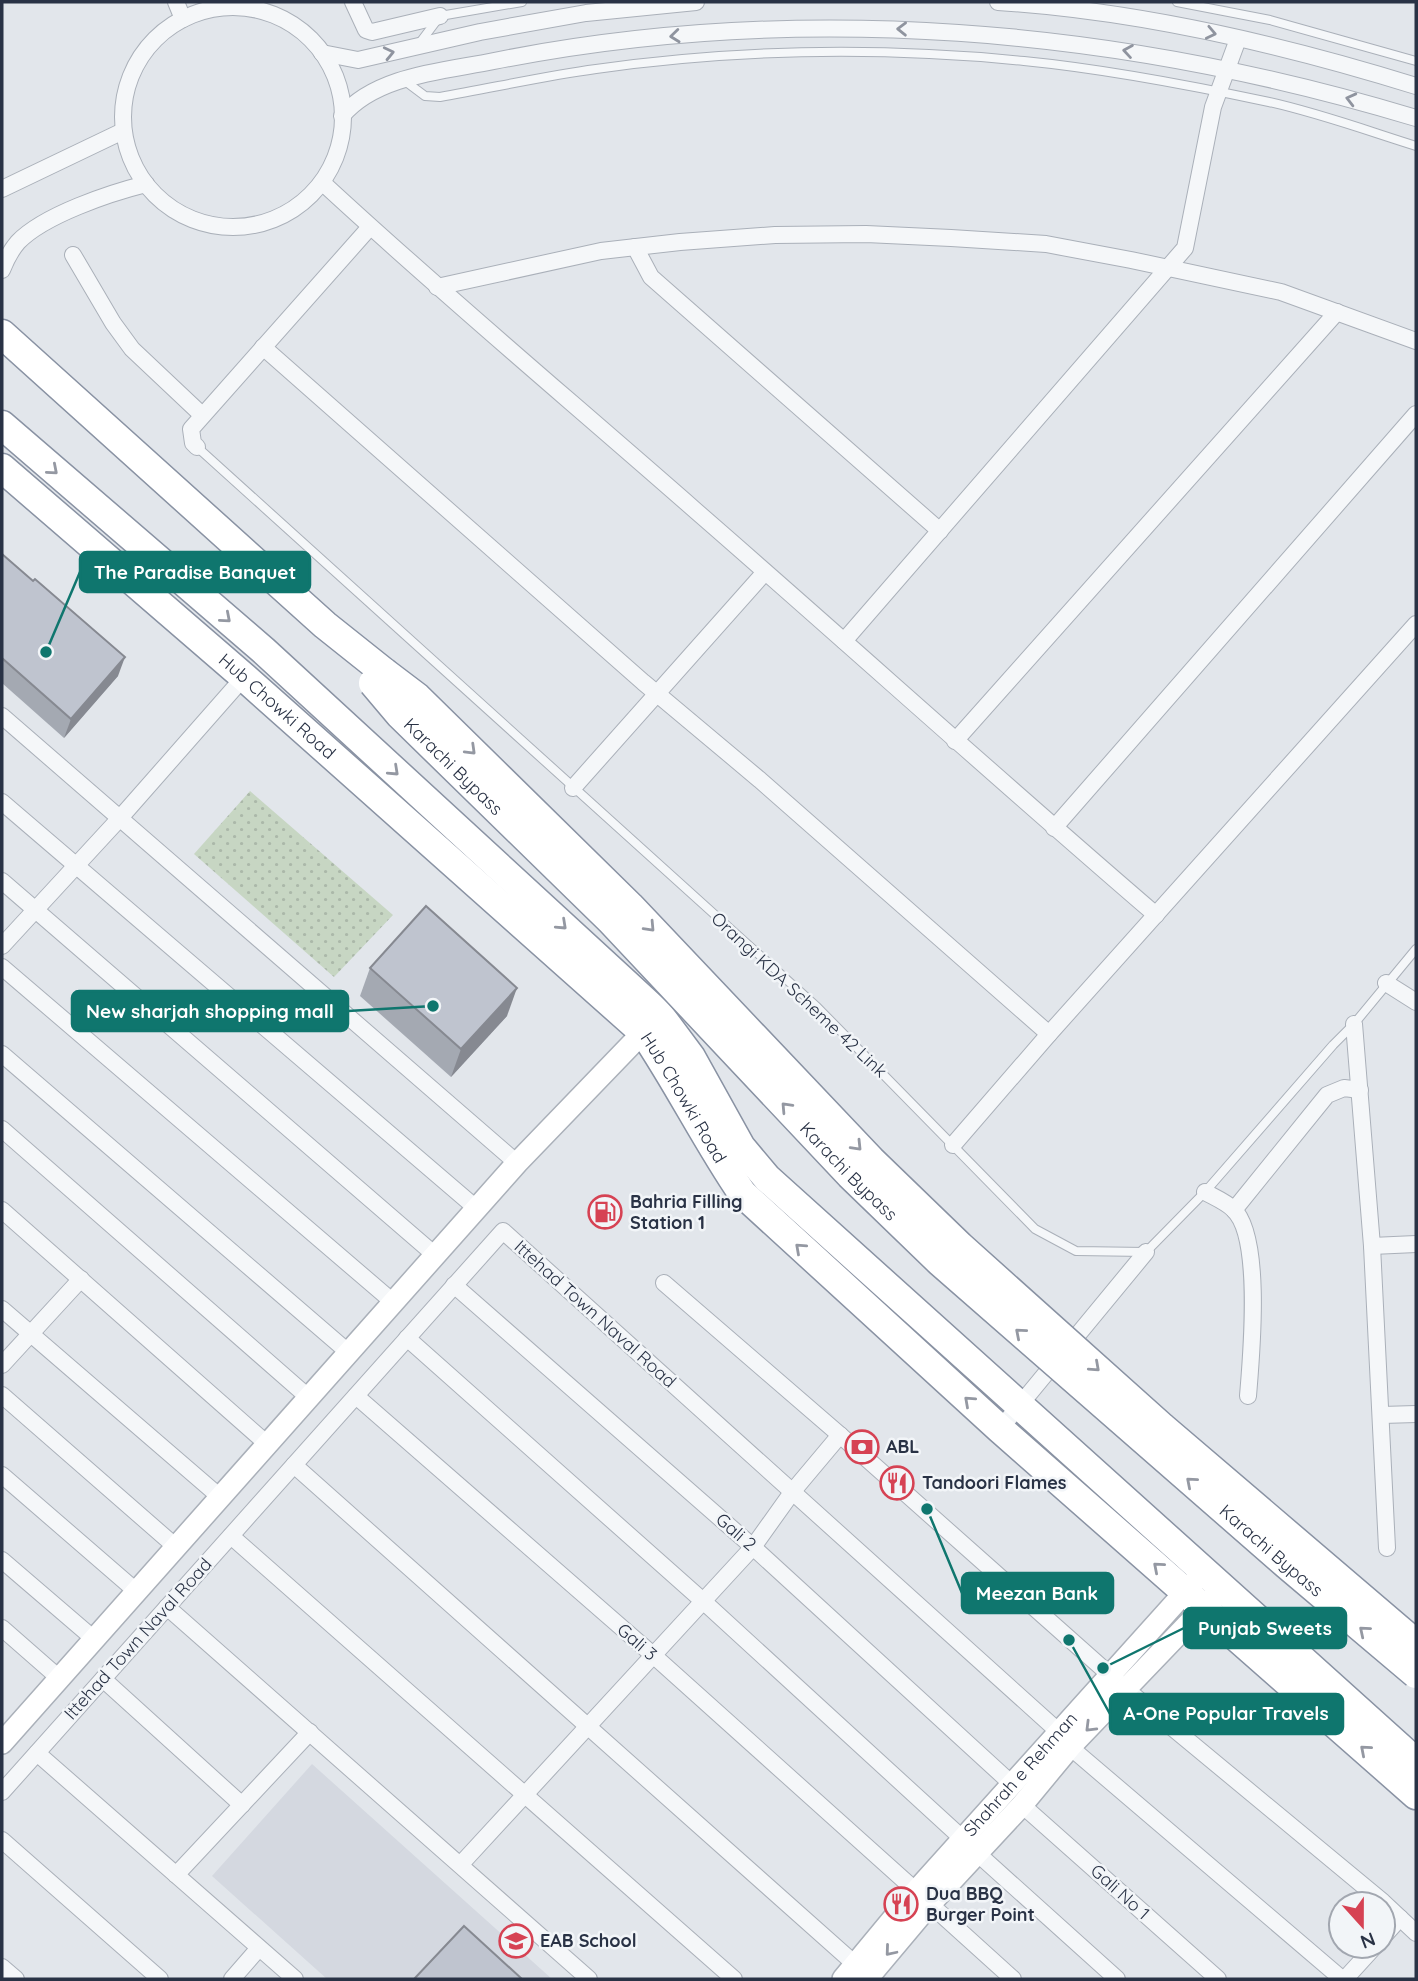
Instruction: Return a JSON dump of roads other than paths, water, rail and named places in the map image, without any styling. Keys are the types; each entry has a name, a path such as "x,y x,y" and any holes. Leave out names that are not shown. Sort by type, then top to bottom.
{"highway":[{"name":"Karachi Bypass","path":"2,334 325,625 379,677 417,697 630,906 871,1160 960,1246 1172,1435 1416,1644"},
{"path":"2,425 263,650 652,1024 691,1057 741,1147 766,1178 1019,1406 1203,1590 1416,1762"},
{"name":"Hub Chowki Road","path":"2,468 652,1024 668,1069 720,1161 742,1193 1000,1429 1203,1590 1416,1795"},
{"name":"Karachi Bypass","path":"379,677 400,715 508,817 610,920 850,1175 940,1262 1287,1566 1416,1674"}],"street":[{"path":"176,2 183,19"},
{"path":"353,2 366,30 372,32 440,16"},
{"path":"322,53 358,60 480,32 586,13 696,2"},
{"path":"998,2 1164,23 1360,69 1416,86"},
{"path":"222,8 266,11 298,25 322,53 339,95 342,116 337,151 324,184 284,214 256,224 223,228 204,225 189,219 164,202 146,184 138,171 121,132 122,107 134,64 155,38 183,19 222,8"},
{"path":"342,116 364,96 404,81 523,55 687,34 828,28 909,29 1072,42 1227,71 1350,99 1416,118"},
{"path":"844,641 1185,248 1213,107 1238,39"},
{"path":"2,189 121,132"},
{"path":"2,270 17,243 28,233 93,201 146,184"},
{"path":"324,184 1156,915"},
{"path":"197,447 192,443 191,429 202,415 370,227"},
{"path":"437,286 576,256 635,247 775,235 878,234 1046,244 1168,268 1281,292 1416,341"},
{"path":"635,247 651,277 940,531"},
{"path":"73,256 113,323 132,349 202,415"},
{"path":"955,741 1337,312"},
{"path":"263,347 1049,1034"},
{"path":"1054,828 1416,414"},
{"path":"573,788 765,572"},
{"path":"953,1145 1416,624"},
{"path":"2,946 120,818 244,677"},
{"path":"2,716 517,1163"},
{"path":"2,802 476,1208"},
{"path":"2,881 435,1255"},
{"path":"2,967 393,1302"},
{"path":"1387,983 1416,1002"},
{"path":"3,1741 476,1208 652,1024"},
{"path":"1354,1024 1372,1246 1387,1548"},
{"path":"2,1054 348,1352"},
{"path":"1234,1209 1328,1096 1344,1088 1360,1090"},
{"path":"2,1129 308,1397"},
{"path":"1205,1192 1234,1209 1249,1242 1253,1326 1248,1396"},
{"path":"2,1210 266,1443"},
{"name":"Ittehad Town Naval Road","path":"2,1792 503,1231 793,1490 1065,1740 1344,1979"},
{"path":"1372,1246 1416,1244"},
{"path":"1000,1429 1146,1252"},
{"path":"2,1365 81,1279"},
{"path":"664,1283 840,1434 1128,1690 1416,1933"},
{"name":"Gali 2","path":"454,1285 753,1546 1017,1795"},
{"path":"2,1309 220,1497"},
{"path":"407,1338 703,1601 1117,1979"},
{"path":"2,1395 176,1547"},
{"name":"Gali 3","path":"356,1396 653,1656 1013,1979"},
{"path":"1382,1415 1416,1414"},
{"path":"461,1864 753,1546 793,1490 840,1434"},
{"path":"294,1465 588,1727 861,1976"},
{"path":"2,1475 136,1591"},
{"path":"230,1536 734,1979"},
{"path":"2,1560 94,1639"},
{"name":"Shahrah e Rehman","path":"861,1976 923,1897 1065,1740 1110,1674 1203,1590"},
{"name":"Shahrah e Rehman","path":"1065,1740 1128,1690 1203,1590"},
{"path":"167,1607 589,1979"},
{"path":"2,1628 59,1678"},
{"path":"103,1679 243,1805"},
{"path":"176,1875 310,1732"},
{"path":"37,1753 295,1979"},
{"name":"Gali No 1","path":"1017,1795 1218,1979"},
{"path":"2,1840 160,1979"},
{"path":"1397,1921 1400,1918"},
{"path":"232,1979 259,1948"},
{"path":"1344,1979 1362,1960"},
{"path":"2,1967 16,1979"}],"lane":[{"path":"417,46 440,16 522,2"},
{"path":"1177,2 1270,20 1416,61"},
{"path":"404,81 425,96 440,97 596,69 704,58 796,53 922,54 1024,61 1091,70 1270,102 1416,146"},
{"name":"Orangi KDA Scheme 42 Link","path":"197,447 817,1007 1035,1229 1076,1251 1146,1252"},
{"path":"1146,1252 1205,1192 1354,1024 1416,948"}],"place":[{"name":"The Paradise Banquet","path":"46,652"},
{"name":"New sharjah shopping mall","path":"433,1006"},
{"name":"Bahria Filling Station 1","path":"605,1212"},
{"name":"ABL","path":"862,1447"},
{"name":"Tandoori Flames","path":"897,1483"},
{"name":"Meezan Bank","path":"927,1509"},
{"name":"A-One Popular Travels","path":"1069,1640"},
{"name":"Punjab Sweets","path":"1103,1668"},
{"name":"Dua BBQ Burger Point","path":"901,1904"},
{"name":"EAB School","path":"516,1941"}]}
